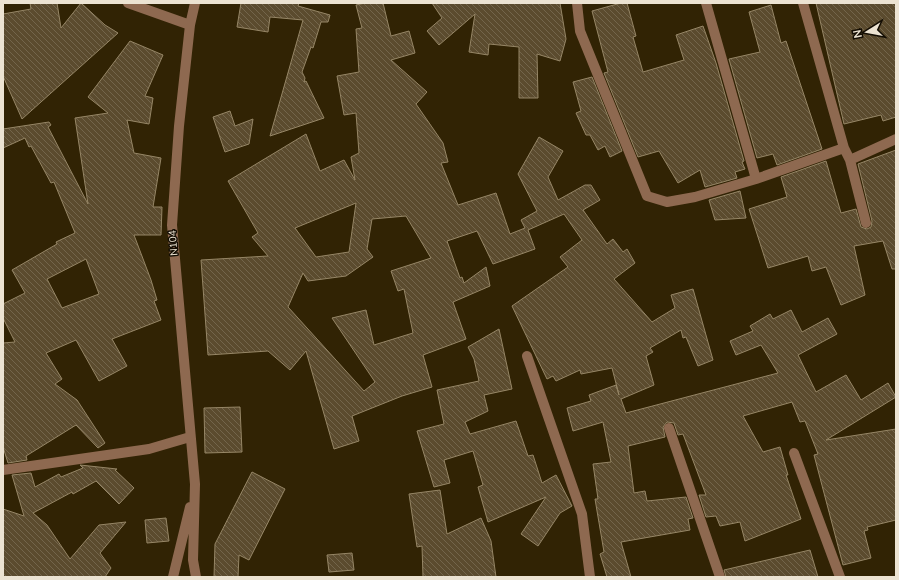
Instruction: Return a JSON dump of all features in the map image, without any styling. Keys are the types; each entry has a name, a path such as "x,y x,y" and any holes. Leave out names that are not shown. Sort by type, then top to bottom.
{"street":[{"path":"128,3 190,26"},
{"name":"N104","path":"195,3 190,26 179,126 172,225 195,484 193,560 196,577"},
{"path":"577,3 580,31 647,196 667,202 695,196 756,179 844,148"},
{"path":"706,3 756,179"},
{"path":"803,3 844,148 850,160 866,223"},
{"path":"850,160 896,139"},
{"path":"527,356 582,514 590,577"},
{"path":"669,428 720,577"},
{"path":"3,470 149,449 190,437"},
{"path":"794,453 840,577"},
{"name":"N104","path":"173,577 195,484"}],"building":[{"path":"30,3 57,3 61,28 81,3 105,25 118,33 22,119 3,76 3,14 31,9"},
{"path":"241,3 299,3 298,6 330,15 328,22 321,22 313,48 311,47 302,72 305,78 304,82 306,81 324,118 270,136 303,20 270,17 268,32 237,27"},
{"path":"365,3 383,3 391,36 409,31 415,53 391,60 427,92 416,104 443,143 448,162 441,163 458,205 496,193 510,234 525,228 521,220 537,211 518,174 539,137 563,151 548,177 558,200 585,185 591,185 600,200 583,210 607,244 613,239 623,252 627,249 635,263 614,279 652,322 675,308 671,295 693,289 713,360 698,366 686,337 683,338 681,330 650,348 653,352 646,356 654,385 621,399 626,413 778,373 761,345 736,355 730,341 753,331 750,326 770,314 773,319 791,310 802,332 828,318 837,334 798,355 816,392 846,375 861,400 888,383 896,397 826,440 896,429 896,520 867,527 868,530 864,531 871,558 843,565 814,455 818,454 805,421 800,422 792,402 743,416 763,452 780,447 788,475 786,475 801,519 745,541 740,522 720,526 716,516 706,517 699,495 706,495 683,434 678,435 674,423 667,422 663,427 665,437 628,446 634,493 645,491 647,501 686,497 693,518 688,519 690,530 621,542 631,577 607,577 600,554 604,552 595,499 598,499 593,464 611,462 603,422 573,431 567,408 591,401 589,395 616,385 619,395 612,368 581,374 580,370 556,381 553,376 547,379 512,306 568,267 560,257 582,240 564,214 528,230 535,249 493,264 477,231 447,241 460,278 462,277 464,283 486,267 490,286 453,302 466,339 423,355 432,387 402,396 352,416 359,441 334,449 306,351 290,370 268,351 208,355 201,260 268,256 252,237 258,233 228,181 306,134 320,171 344,160 355,180 351,157 359,153 356,113 344,115 337,76 359,72 356,29 362,28 356,5","holes":["356,203 349,252 316,257 295,228","406,216 431,258 391,271 398,291 404,289 413,333 374,345 366,310 332,318 375,382 364,391 288,307 303,273 308,281 346,276 373,257 367,249 372,219"]},
{"path":"432,3 560,3 566,39 560,61 537,54 538,98 519,98 519,47 489,44 488,55 469,52 475,14 439,45 427,31 442,18"},
{"path":"621,3 627,3 636,36 633,37 643,72 684,60 676,35 703,26 716,63 744,161 742,162 745,169 735,172 737,178 705,187 700,170 678,183 659,151 638,157 604,73 608,72 592,11"},
{"path":"816,3 896,3 896,117 883,121 881,115 844,124"},
{"path":"771,5 781,43 786,41 822,149 777,165 773,154 757,158 729,59 760,52 749,12"},
{"path":"130,41 163,55 145,96 153,98 149,124 127,120 134,153 161,158 153,207 162,207 161,235 134,235 151,280 157,300 154,301 161,320 112,339 127,366 99,381 76,340 46,353 62,379 55,384 77,400 105,443 98,448 76,425 26,456 27,460 8,463 3,447 3,343 15,342 3,318 3,304 25,293 12,270 57,244 56,242 75,233 54,182 51,183 31,146 29,147 25,138 3,148 3,129 49,122 51,125 48,127 88,204 75,118 108,113 88,97","holes":["86,259 99,294 62,308 47,279"]},
{"path":"592,77 622,151 610,157 605,146 598,150 590,135 586,135 576,113 581,111 573,82"},
{"path":"230,111 235,126 253,119 249,144 225,152 213,117"},
{"path":"896,150 896,269 892,269 883,241 854,246 865,295 841,305 826,267 812,271 808,256 768,268 749,209 787,197 781,177 826,161 841,213 856,209 861,227 867,229 871,227 872,221 858,164"},
{"path":"740,191 746,218 715,220 709,200"},
{"path":"499,329 512,389 484,395 488,411 465,422 470,434 516,421 528,456 533,455 542,483 556,475 572,506 560,513 538,546 521,534 546,497 488,522 478,487 483,485 473,451 444,460 450,483 434,487 417,431 444,424 437,390 479,381 474,359 468,347"},
{"path":"240,407 242,452 205,453 204,408"},
{"path":"80,465 117,469 115,470 134,488 119,504 96,481 33,513 47,525 70,559 99,525 126,522 100,553 111,568 105,577 3,577 3,509 24,516 12,475 31,473 35,487 59,474 61,477 83,468"},
{"path":"252,472 285,489 249,560 239,555 238,577 214,577 215,544"},
{"path":"440,490 447,534 481,518 491,541 496,577 423,577 422,546 417,547 409,494"},
{"path":"166,518 169,541 147,543 145,520"},
{"path":"810,550 818,577 726,577 724,570"},
{"path":"352,553 354,570 329,572 327,555"}]}
